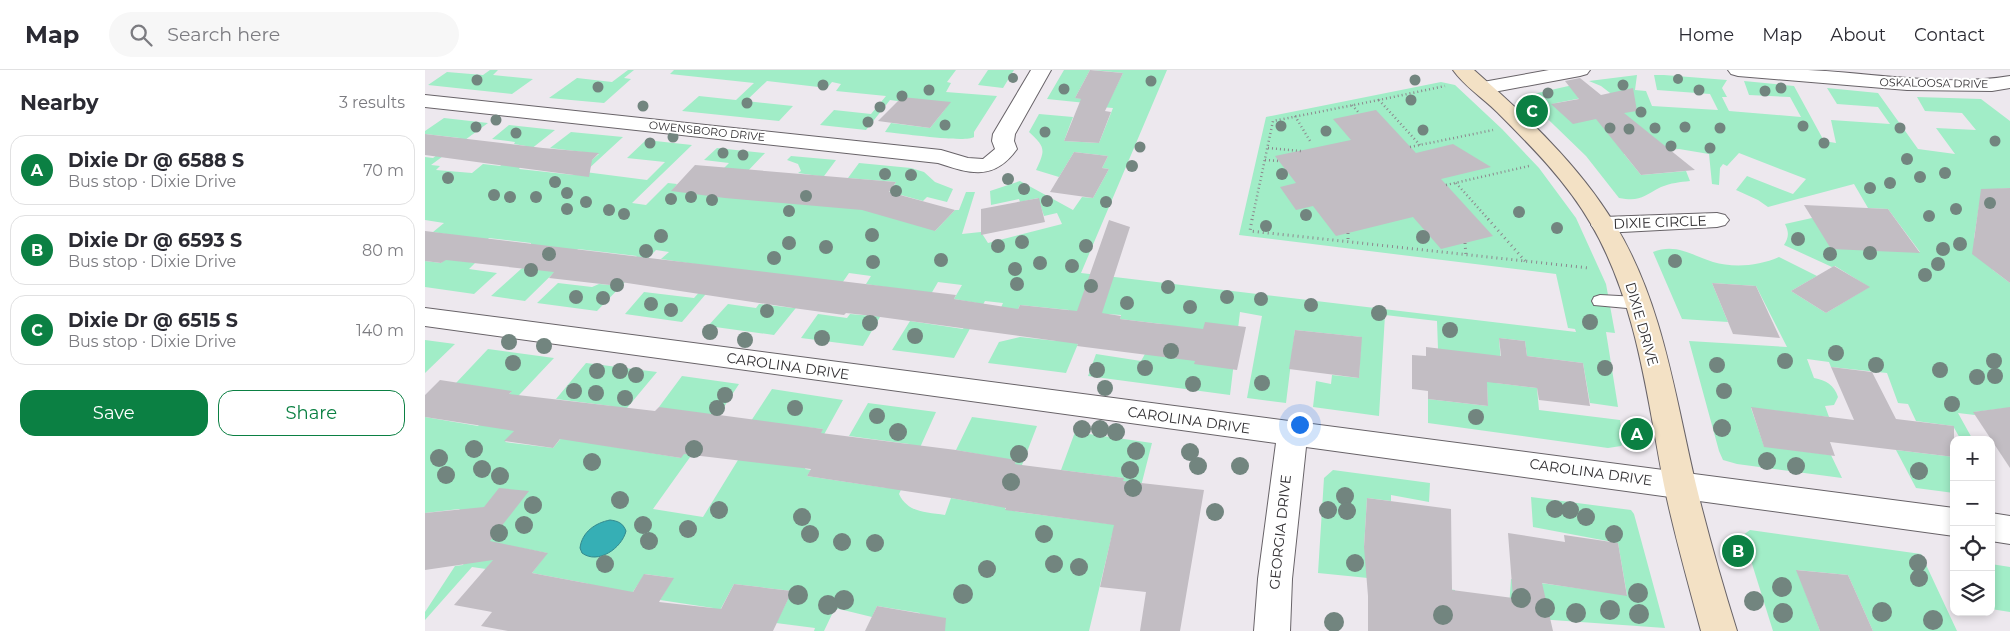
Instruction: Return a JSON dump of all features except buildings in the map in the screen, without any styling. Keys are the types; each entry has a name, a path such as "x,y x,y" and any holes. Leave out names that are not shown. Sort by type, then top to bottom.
{"street":[{"name":"OWENSBORO DRIVE","path":"425,101 941,156 966,166 987,165 1003,155 1006,150 1003,134 1041,70"},
{"path":"1483,88 1580,70"},
{"name":"OSKALOOSA DRIVE","path":"1738,70 1907,84 1983,85 2010,82"},
{"name":"DIXIE DRIVE","path":"1457,77 1483,88 1552,155 1570,176 1603,225 1621,260 1638,303 1667,419 1680,484 1719,631"},
{"name":"DIXIE CIRCLE","path":"1603,225 1717,220"},
{"name":"CAROLINA DRIVE","path":"425,317 1950,521"},
{"name":"GEORGIA DRIVE","path":"1272,631 1275,579 1292,434"},
{"path":"1995,528 2010,530"}],"lane":[{"path":"1600,301 1638,303"}],"path":[{"path":"1457,77 1379,100 1273,121 1250,231 1589,268"},
{"path":"1379,100 1420,145"},
{"path":"1352,105 1359,113"},
{"path":"1295,116 1310,141"},
{"path":"1410,147 1494,129"},
{"path":"1268,148 1301,151"},
{"path":"1265,160 1279,161"},
{"path":"1446,185 1531,166 1525,160"},
{"path":"1455,182 1526,262"},
{"path":"1347,233 1348,243"},
{"path":"1465,243 1467,256"}],"green space":[{"path":"490,70 498,70 493,75 533,79 512,94 428,85 447,72 483,75"},
{"path":"628,70 634,70 624,78 631,79 604,103 549,98 577,78 612,82"},
{"path":"674,70 956,70 947,82 951,83 946,92 997,96 974,132 974,137 958,139 885,132 891,123 930,128 946,108 890,100 866,130 820,125 834,110 871,114 886,96 836,91 841,84 832,82 827,88 767,81 746,101 793,106 779,121 682,111 699,96 736,100 754,83 670,74"},
{"path":"988,70 1014,70 1003,88 978,85"},
{"path":"1064,70 1090,70 1075,98 1088,99 1086,103 1047,99"},
{"path":"1093,70 1167,70 1081,273 1576,332 1575,329 1568,328 1556,274 1239,235 1266,117 1441,82 1455,85 1502,129 1539,168 1576,218 1606,284 1615,333 1606,332 1618,407 1590,403 1583,363 1527,356 1525,341 1499,338 1501,363 1494,363 1496,383 1537,388 1539,410 1620,420 1623,443 1621,446 1608,448 1428,423 1428,399 1488,406 1486,365 1438,349 1437,321 1385,315 1379,416 1313,407 1316,381 1331,384 1332,375 1359,378 1361,337 1295,330 1286,403 1247,398 1262,316 1240,312 1230,395 1088,376 1096,354 1141,361 1162,324 1120,319 1121,315 1107,314 1105,319 1089,317 1066,373 988,363 999,342 1020,337 1057,341 1069,310 1020,305 1016,313 999,312 1003,303 985,301 954,358 892,350 910,321 963,329 977,303 954,299 962,285 938,282 931,294 894,293 863,346 801,338 818,314 847,318 850,314 873,316 891,288 866,284 871,276 849,273 840,286 816,283 774,335 708,326 728,304 756,308 759,304 793,308 814,280 728,268 682,322 625,314 644,292 694,298 721,268 661,259 669,252 656,250 597,311 537,303 558,283 592,287 599,284 610,285 637,256 578,249 525,301 491,296 531,260 531,243 489,238 463,261 475,263 469,269 497,273 474,294 425,287 425,261 441,263 471,238 433,232 444,223 425,220 425,157 433,158 460,138 425,134 425,131 444,118 488,123 431,165 440,166 436,170 472,173 483,164 500,166 526,146 514,144 515,142 492,139 509,125 555,130 511,165 521,166 519,169 574,175 599,154 550,148 571,132 623,137 585,172 647,180 665,162 627,158 646,140 692,145 632,203 646,205 668,183 677,184 672,191 724,168 729,163 704,160 717,148 765,153 726,194 819,176 798,173 801,171 798,164 787,160 791,156 836,160 804,203 877,211 896,182 848,178 859,163 911,168 924,172 935,182 953,189 947,202 927,197 923,201 901,195 935,231 955,210 959,210 966,192 975,192 962,234 981,232 988,243 1062,224 1057,213 1044,216 1038,198 1020,202 1019,199 991,205 990,191 1020,181 1073,210 1082,197 1093,198 1109,169 1102,168 1108,156 1074,152 1059,177 1036,170 1042,149 1038,141 1029,132 1039,114 1073,117 1064,141 1099,143 1113,108 1101,107 1109,101 1123,73"},
{"path":"1637,75 1635,90 1646,91 1652,106 1718,110 1710,94 1657,90 1654,75 1727,80 1722,88 1727,97 1722,97 1729,111 1801,117 1790,97 1749,95 1744,81 1794,86 1824,141 1836,143 1831,120 1890,124 1878,107 1837,104 1827,88 1878,93 1918,149 1955,154 1936,128 1976,130 1962,113 1925,111 1917,97 1981,99 2010,121 2010,188 1998,189 2010,215 1979,206 1974,238 1993,270 2010,283 2010,413 2007,408 1974,412 1975,415 1958,413 1971,436 1959,436 1953,426 1916,421 1908,404 1898,403 1887,373 1831,367 1829,362 1807,359 1814,378 1829,384 1838,397 1834,405 1825,406 1829,417 1751,408 1764,446 1831,455 1842,478 1737,464 1723,460 1689,341 1787,347 1756,286 1712,283 1728,322 1682,319 1653,252 1676,249 1713,262 1737,265 1755,264 1779,257 1817,276 1791,291 1826,313 1869,287 1835,266 1832,267 1784,245 1788,234 1785,224 1812,218 1920,252 1888,209 1868,208 1854,184 1768,207 1736,190 1747,176 1793,194 1806,179 1739,153 1727,166 1723,164 1720,168 1719,185 1712,184 1709,154 1679,149 1624,154 1641,175 1686,171 1690,181 1661,187 1637,199 1619,198 1586,156 1524,96 1573,85 1587,97 1551,104 1614,96 1601,86 1589,81"},
{"path":"425,340 455,344 425,373"},
{"path":"488,349 554,358 504,411 529,414 505,442 553,448 562,437 611,406 556,399 586,363 657,372 597,444 681,458 659,407 682,376 739,384 703,439 653,509 703,517 738,460 823,429 751,421 772,389 843,400 805,469 811,470 807,476 887,488 909,444 849,436 868,403 936,412 899,494 907,505 913,508 945,515 951,498 996,506 1016,461 956,450 972,417 1037,426 1005,509 1019,512 1110,524 1123,478 1061,470 1075,432 1152,443 1141,486 1112,535 1089,631 912,631 920,613 877,606 872,617 835,608 824,631 814,631 815,628 776,623 792,591 734,584 709,631 713,608 660,600 673,578 645,574 630,596 585,583 532,573 547,553 506,545 486,569 472,567 425,620 425,612 455,566 463,565 482,527 459,509 425,513 425,417 478,426 511,392 456,383"},
{"path":"1896,450 1950,457 1950,492 1916,488"},
{"path":"1333,470 1430,483 1429,502 1391,495 1391,501 1367,498 1364,547 1424,555 1426,586 1455,590 1455,620 1490,626 1489,602 1509,608 1511,579 1627,595 1618,543 1533,527 1531,497 1631,510 1634,514 1665,628 1496,616 1498,631 1456,631 1456,629 1426,626 1424,593 1368,587 1368,578 1318,573 1324,478"},
{"path":"1750,530 1921,554 1957,631 1873,631 1848,575 1797,570 1820,631 1773,631 1743,535"},
{"path":"1995,565 2010,567 2010,612 1995,610"}],"water":[{"path":"610,520 620,523 626,531 615,549 602,556 595,557 582,553 580,548 581,542 586,533 599,523"}],"place":[{"name":"Dixie Dr @ 6515 S","path":"1532,111"},
{"name":"Dixie Dr @ 6588 S","path":"1637,434"},
{"name":"Dixie Dr @ 6593 S","path":"1738,551"}]}
